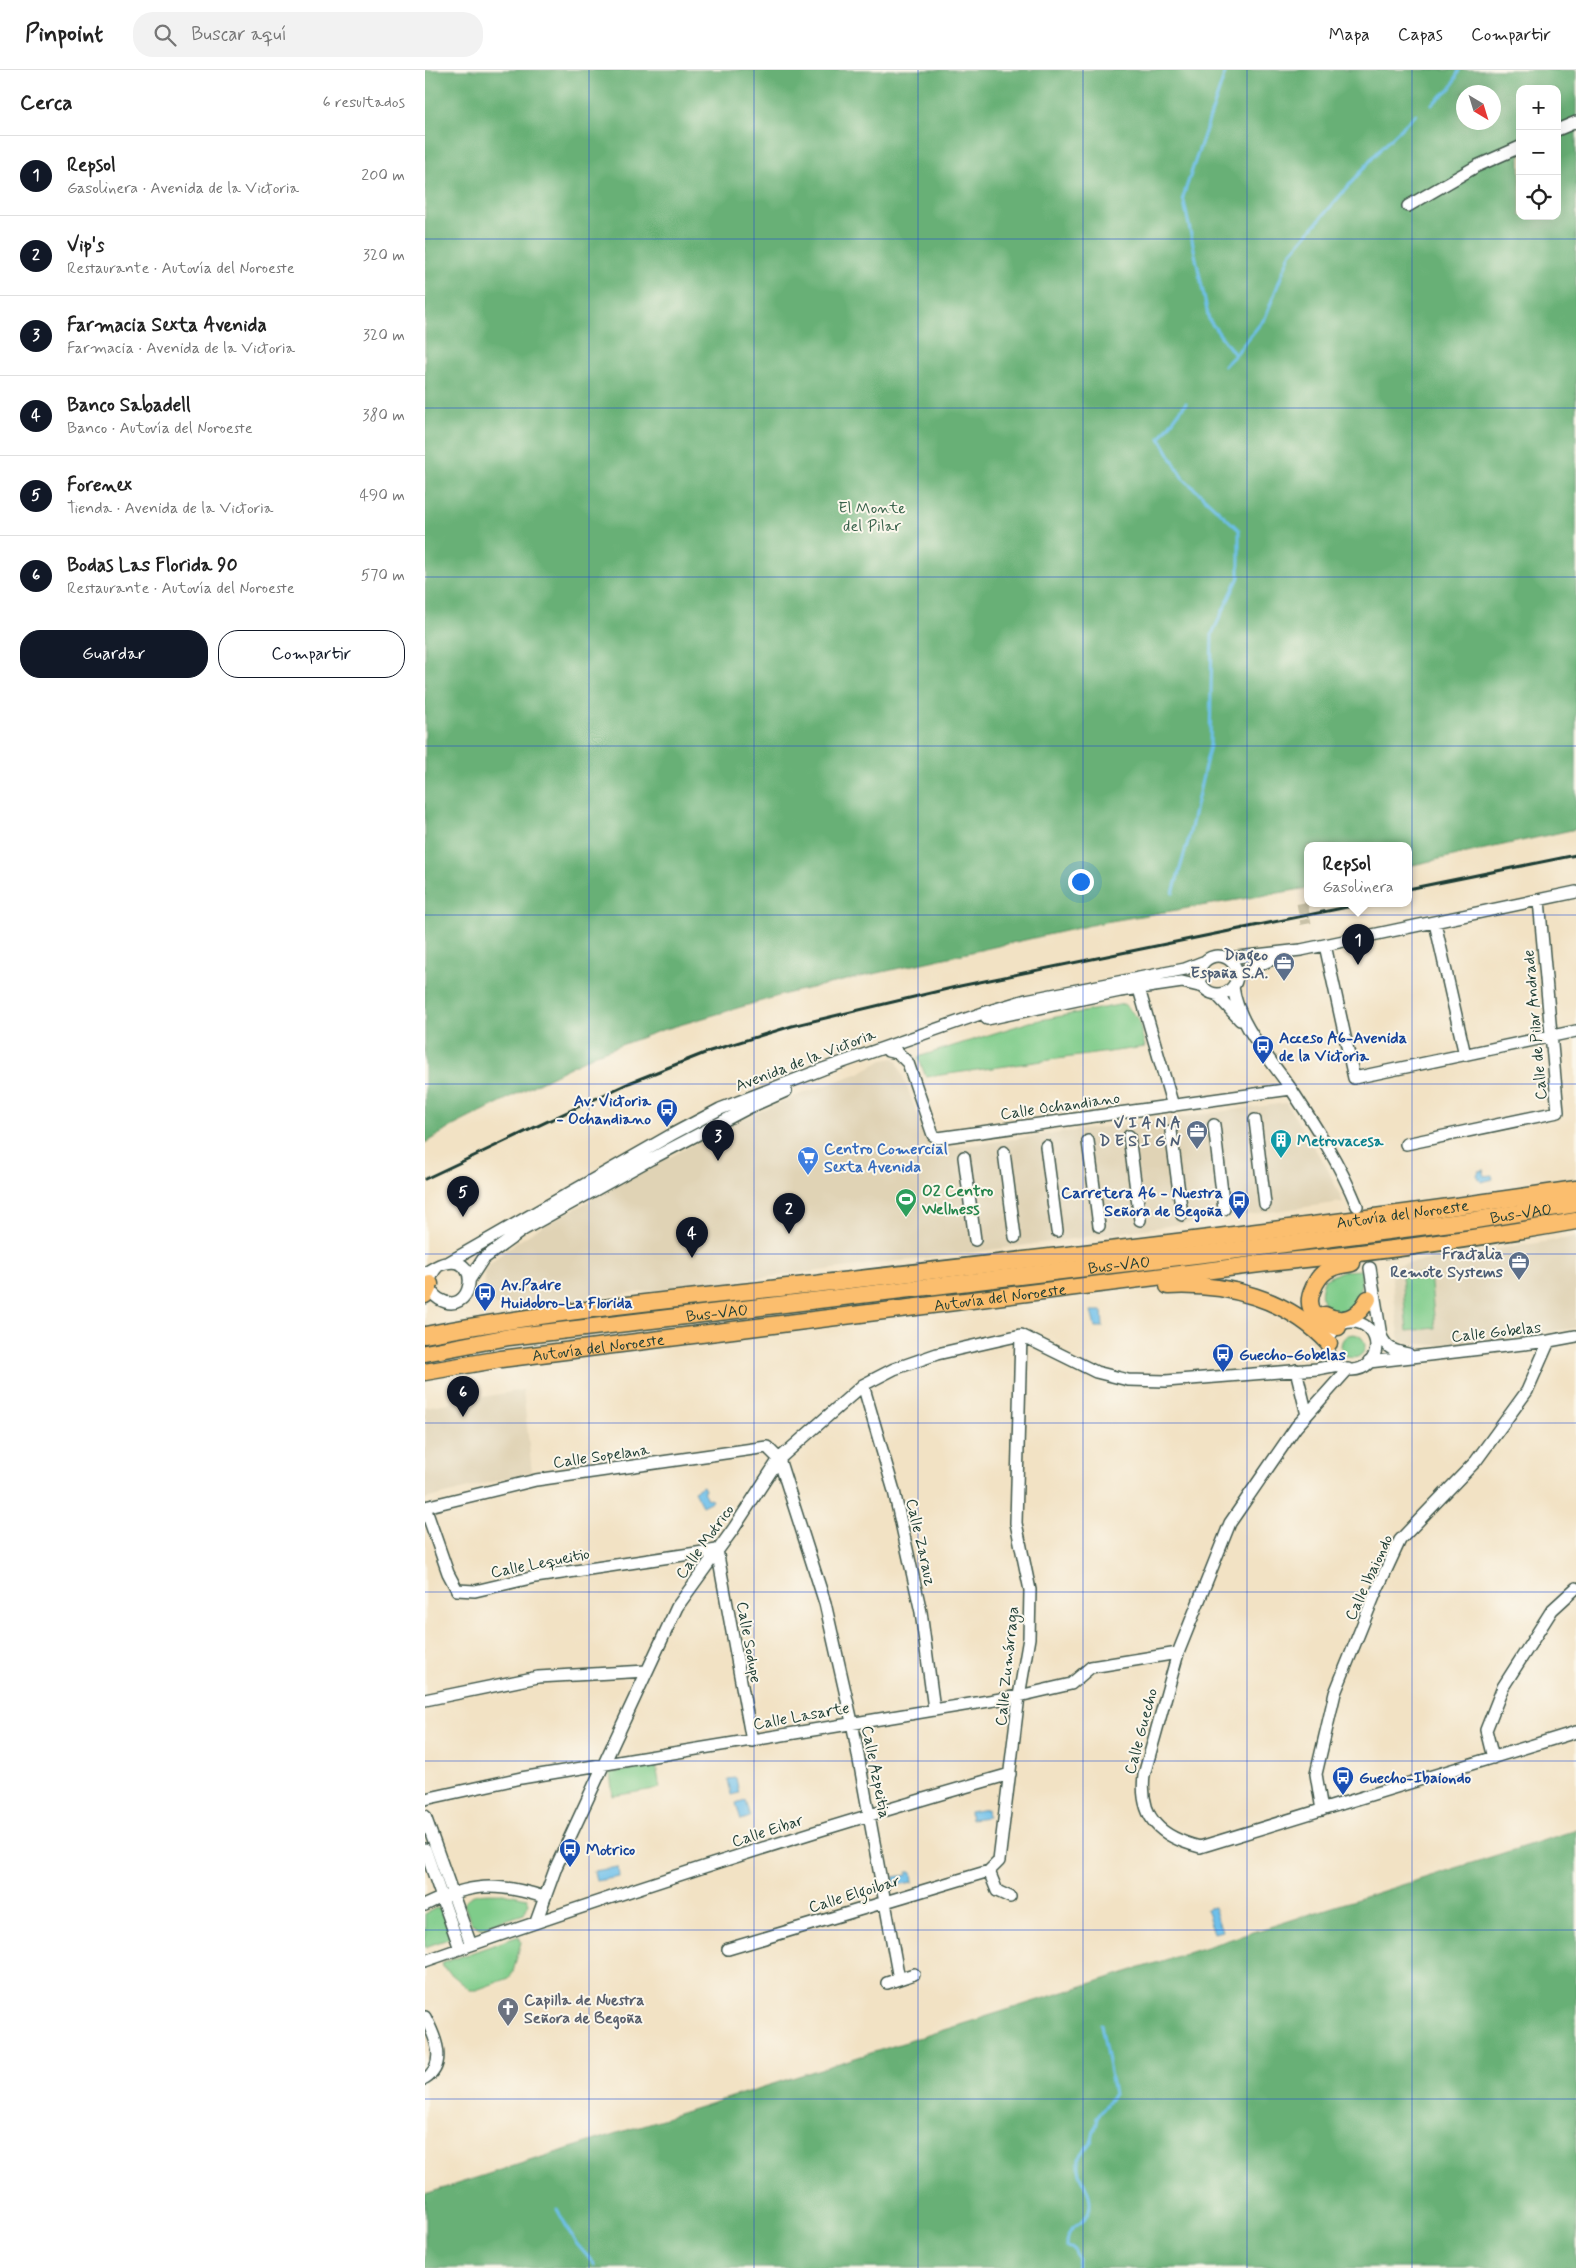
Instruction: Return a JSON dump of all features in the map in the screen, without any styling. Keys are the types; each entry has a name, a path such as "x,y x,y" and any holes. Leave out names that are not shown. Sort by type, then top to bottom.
{"highway":[{"name":"Autovía del Noroeste","path":"425,1335 466,1327 583,1312 1232,1234 1472,1204 1576,1188"},
{"name":"Bus-VAO","path":"425,1353 509,1337 1245,1250 1475,1220 1576,1204"},
{"name":"Autovía del Noroeste","path":"425,1372 501,1359 1268,1263 1380,1252 1461,1241 1576,1221"},
{"path":"1338,1327 1325,1324 1317,1318 1311,1309 1310,1294 1317,1279 1335,1266 1358,1262 1380,1252"},
{"path":"1127,1281 1144,1288 1189,1285 1222,1287 1259,1297 1296,1316 1320,1334 1329,1348"},
{"path":"1314,1287 1315,1303 1323,1314 1334,1319 1344,1319 1356,1315 1371,1294"}],"street":[{"path":"1561,128 1576,122"},
{"path":"1408,206 1477,166 1516,149"},
{"path":"1237,975 1274,957 1301,950 1576,892"},
{"name":"Calle de Pilar Andrade","path":"1406,1144 1558,1112 1539,900"},
{"path":"1435,923 1465,1055"},
{"path":"1325,945 1354,1078 1576,1030"},
{"path":"1251,1032 1216,994 1203,987 1198,975 1203,962 1212,956 1227,958 1301,950"},
{"path":"1227,958 1235,965 1237,975 1233,987 1235,1002 1251,1032 1291,1089 1335,1158 1357,1206"},
{"name":"Avenida de la Victoria","path":"444,1264 720,1109 832,1066 983,1012 1026,1000 1185,970 1203,962"},
{"name":"Avenida de la Victoria","path":"470,1279 479,1264 489,1254 509,1239 568,1204 750,1107 888,1051 993,1017 1182,982 1203,987"},
{"path":"1216,994 1225,993 1233,987"},
{"path":"1139,989 1173,1106"},
{"name":"Calle Ochandiano","path":"888,1051 898,1053 908,1062 933,1135 938,1138 1291,1089"},
{"path":"1255,1120 1265,1204"},
{"path":"1214,1125 1224,1209"},
{"path":"1171,1131 1182,1215"},
{"path":"1129,1136 1140,1220"},
{"path":"1088,1141 1099,1226"},
{"path":"1046,1146 1057,1231"},
{"path":"1005,1152 1015,1237"},
{"path":"964,1157 975,1240"},
{"path":"444,1264 460,1265 468,1273 470,1279 468,1291 464,1296 453,1302 440,1300 428,1287 432,1274 444,1264"},
{"path":"1358,1323 1366,1314 1371,1294"},
{"path":"1021,1335 1096,1372 1128,1380 1166,1381 1343,1367 1356,1369 1369,1362 1375,1340 1371,1294"},
{"name":"Calle Gobelas","path":"1371,1294 1385,1346 1394,1352 1419,1355"},
{"path":"1300,1370 1322,1363 1329,1348 1330,1337 1338,1327 1351,1322 1358,1323 1364,1326 1375,1340"},
{"name":"Calle Motrico","path":"536,1922 556,1867 677,1606 734,1528 779,1459 863,1386 894,1369 937,1354 1021,1335"},
{"name":"Calle Zumárraga","path":"989,1871 999,1861 1019,1696 1029,1638 1030,1590 1016,1523 1021,1335"},
{"name":"Calle Gobelas","path":"1369,1362 1549,1341 1576,1336"},
{"name":"Calle Gobelas","path":"1375,1340 1385,1354 1402,1357"},
{"name":"Calle Ibaiondo","path":"1322,1810 1316,1774 1335,1693 1375,1594 1400,1540 1476,1461 1527,1391 1549,1341"},
{"path":"1329,1348 1343,1367"},
{"name":"Calle Guecho","path":"1343,1367 1296,1427 1230,1523 1178,1652 1144,1775 1142,1791 1145,1807 1153,1821 1166,1834 1182,1843 1201,1847 1576,1732"},
{"path":"1300,1370 1307,1415"},
{"name":"Calle Zarauz","path":"863,1386 893,1492 921,1612 934,1710"},
{"name":"Calle Sopelana","path":"425,1507 535,1480 767,1447 779,1459"},
{"name":"Calle Azpeitia","path":"779,1459 825,1603 852,1722 899,1979"},
{"name":"Calle Lequeitio","path":"425,1507 448,1573 457,1590 475,1591 535,1577 717,1550"},
{"name":"Calle Sodupe","path":"717,1550 752,1741"},
{"path":"1493,1758 1486,1730 1503,1687 1552,1610 1576,1588"},
{"name":"Calle Lasarte","path":"425,1799 521,1778 604,1763 752,1741 852,1722 1019,1696 1071,1684 1091,1667 1178,1652"},
{"path":"425,1700 538,1676 647,1671"},
{"name":"Calle Eibar","path":"425,1961 536,1922 869,1814 1010,1774"},
{"path":"425,1816 448,1895 460,1949"},
{"path":"425,1849 471,1945"},
{"path":"989,1871 997,1891 1010,1897"},
{"name":"Calle Elgoibar","path":"729,1948 884,1900 989,1871"},
{"path":"425,1905 448,1895 473,1888 495,1886 517,1888 544,1897"},
{"path":"887,1983 914,1974"},
{"path":"425,2017 437,2041 438,2060 431,2075 425,2079"}],"shaded area":[{"path":"894,1058 897,1061 931,1150 1286,1103 1327,1168 1343,1202 968,1253 566,1301 503,1306 495,1305 485,1294 484,1272 489,1265 507,1249 539,1228 727,1126 793,1097 859,1073 883,1060"},
{"path":"1576,1237 1576,1328 1445,1346 1400,1342 1390,1266"},
{"path":"523,1390 532,1472 425,1499 425,1407"}],"green space":[{"name":"El Monte del Pilar","path":"425,70 1576,70 1576,829 1412,865 1412,842 1304,842 1304,889 1105,922 789,993 659,1031 594,1055 453,1126 425,1143"},
{"path":"1124,1004 1138,1018 1145,1047 926,1077 918,1057 1030,1022"},
{"path":"1362,1270 1360,1294 1358,1301 1353,1307 1347,1311 1340,1312 1333,1311 1327,1307 1321,1292 1324,1280 1342,1271"},
{"path":"1430,1273 1435,1328 1407,1331 1402,1276"},
{"path":"1353,1334 1361,1338 1365,1346 1361,1354 1353,1358 1345,1354 1341,1346 1345,1338"},
{"path":"656,1765 660,1788 613,1796 610,1773"},
{"path":"1576,1830 1576,2268 425,2268 425,2194"},
{"path":"503,1893 527,1898 529,1903 524,1914 480,1928 471,1923 464,1904 467,1900 481,1894"},
{"path":"436,1908 444,1911 450,1936 448,1939 425,1947 425,1914"},
{"path":"519,1936 521,1942 513,1972 509,1978 476,1990 470,1990 443,1967 442,1963"}],"water":[{"path":"1485,1170 1483,1172 1484,1176 1492,1175 1493,1179 1481,1182 1477,1175 1479,1171"},
{"path":"1091,1311 1102,1311 1103,1327 1095,1327"},
{"path":"703,1486 707,1499 710,1498 712,1501 702,1506 694,1491"},
{"path":"736,1778 739,1793 731,1795 728,1779"},
{"path":"745,1800 750,1817 741,1820 736,1803"},
{"path":"987,1809 988,1817 971,1819 970,1812"},
{"path":"618,1867 619,1877 596,1881 594,1871"},
{"path":"907,1872 912,1872 913,1882 895,1885 894,1877 907,1875"},
{"path":"1214,1907 1222,1931 1214,1933 1206,1909"}],"waterway":[{"path":"1224,366 1235,355 1209,320 1183,197 1226,70"},
{"path":"1432,104 1452,87 1459,70"},
{"path":"1235,355 1265,318 1290,254 1382,147 1416,114"},
{"path":"1173,893 1188,841 1210,745 1212,634 1239,577 1239,530 1182,477 1160,438 1186,403"},
{"path":"1076,2268 1078,2259 1074,2249 1067,2247 1068,2238 1073,2228 1087,2216 1090,2205 1089,2195 1079,2171 1079,2158 1092,2140 1097,2117 1114,2094 1101,2024"},
{"path":"557,2209 575,2242 595,2265"}],"tunnel":[{"path":"1302,903 1306,924"}],"railway":[{"path":"1412,888 1576,855"},
{"path":"425,1179 629,1083 710,1051 792,1026 960,986 1347,907"}],"place":[{"name":"Repsol","path":"1358,965"},
{"name":"Diageo España S.A.","path":"1284,982"},
{"name":"Acceso A6-Avenida de la Victoria","path":"1263,1065"},
{"name":"Av. Victoria - Ochandiano","path":"667,1128"},
{"name":"V I A N A D E S I G N","path":"1197,1150"},
{"name":"Metrovacesa","path":"1281,1159"},
{"name":"Farmacia Sexta Avenida","path":"718,1161"},
{"name":"Centro Comercial Sexta Avenida","path":"808,1176"},
{"name":"Forenex","path":"463,1217"},
{"name":"O2 Centro Wellness","path":"906,1218"},
{"name":"Carretera A6 - Nuestra Señora de Begoña","path":"1239,1220"},
{"name":"Vip's","path":"789,1234"},
{"name":"Banco Sabadell","path":"692,1258"},
{"name":"Fractalia Remote Systems","path":"1519,1281"},
{"name":"Av.Padre Huidobro-La Florida","path":"485,1312"},
{"name":"Guecho-Gobelas","path":"1223,1373"},
{"name":"Bodas Las Florida 90","path":"463,1417"},
{"name":"Guecho-Ibaiondo","path":"1343,1796"},
{"name":"Motrico","path":"570,1868"},
{"name":"Capilla de Nuestra Señora de Begoña","path":"508,2027"}]}
